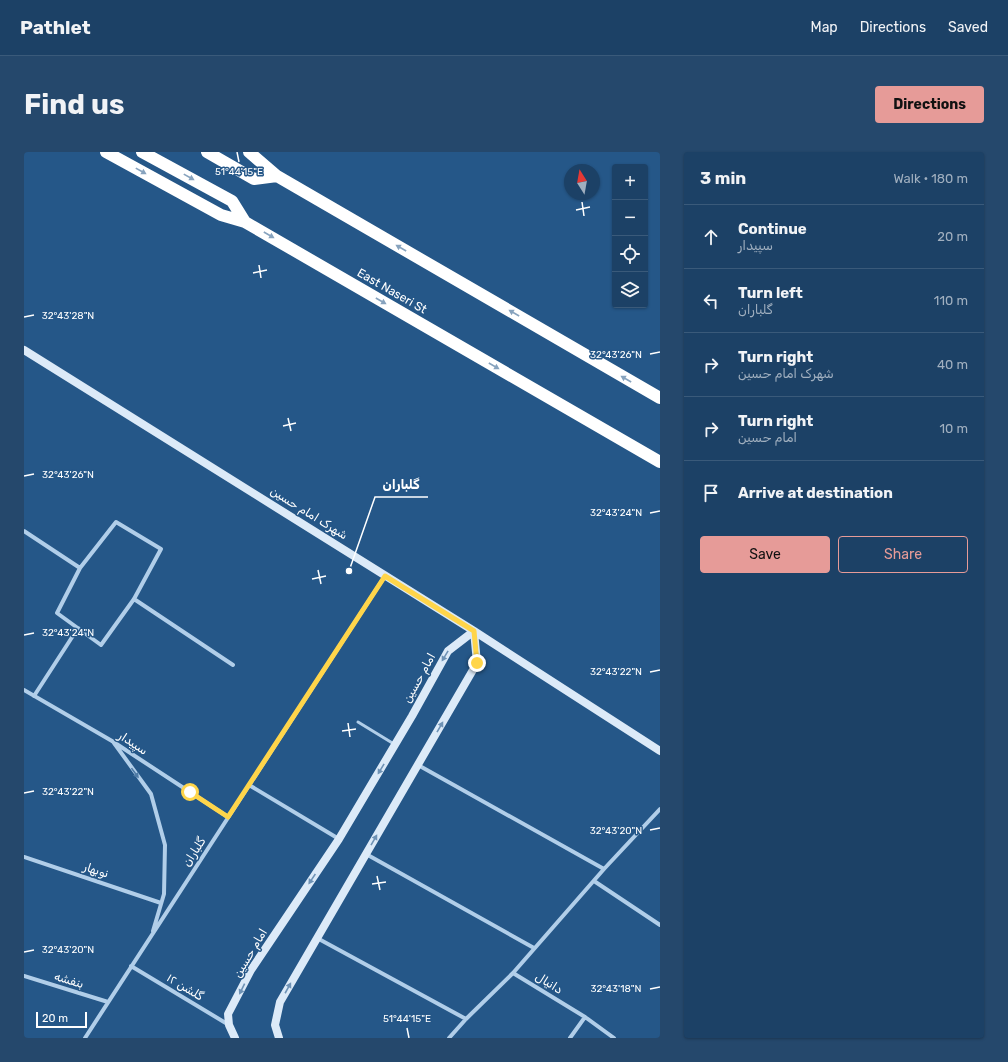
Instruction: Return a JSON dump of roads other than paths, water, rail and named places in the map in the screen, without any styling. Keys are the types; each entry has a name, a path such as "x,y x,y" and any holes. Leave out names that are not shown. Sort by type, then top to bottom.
{"highway":[{"name":"East Naseri St","path":"106,152 220,214 245,222 660,462"},
{"path":"142,152 232,201 245,222"},
{"path":"207,152 254,179 277,176"},
{"path":"249,152 277,176 660,398"}],"street":[{"name":"شهرک امام حسین","path":"24,350 266,500 660,750"},
{"path":"116,522 161,549 134,599 101,645 57,613 80,568 116,522"},
{"path":"24,531 80,568"},
{"name":"گلباران","path":"85,1038 385,576"},
{"path":"134,599 233,665"},
{"path":"34,696 78,628"},
{"path":"279,1038 275,1025 280,1002 477,663 474,631"},
{"name":"امام حسین","path":"229,1025 228,1014 252,970 338,839 412,716 448,651 474,631"},
{"name":"سپیدار","path":"24,690 112,741 228,817"},
{"path":"112,741 151,794 165,845 164,894 152,936"},
{"path":"418,765 604,869"},
{"path":"249,785 338,839"},
{"path":"449,1038 466,1019 513,973 604,869 660,809"},
{"path":"366,854 534,948"},
{"name":"نوبهار","path":"24,857 162,903"},
{"path":"594,881 660,925"},
{"path":"316,938 466,1019"},
{"name":"گلشن ۱۲","path":"131,966 229,1025"},
{"name":"دانیال","path":"513,973 584,1017 614,1038"},
{"name":"بنفشه","path":"24,976 108,1002"},
{"path":"570,1038 584,1017"},
{"path":"229,1025 235,1038"}],"lane":[{"path":"358,722 395,745"}],"place":[{"name":"گلباران","path":"349,571"}]}
